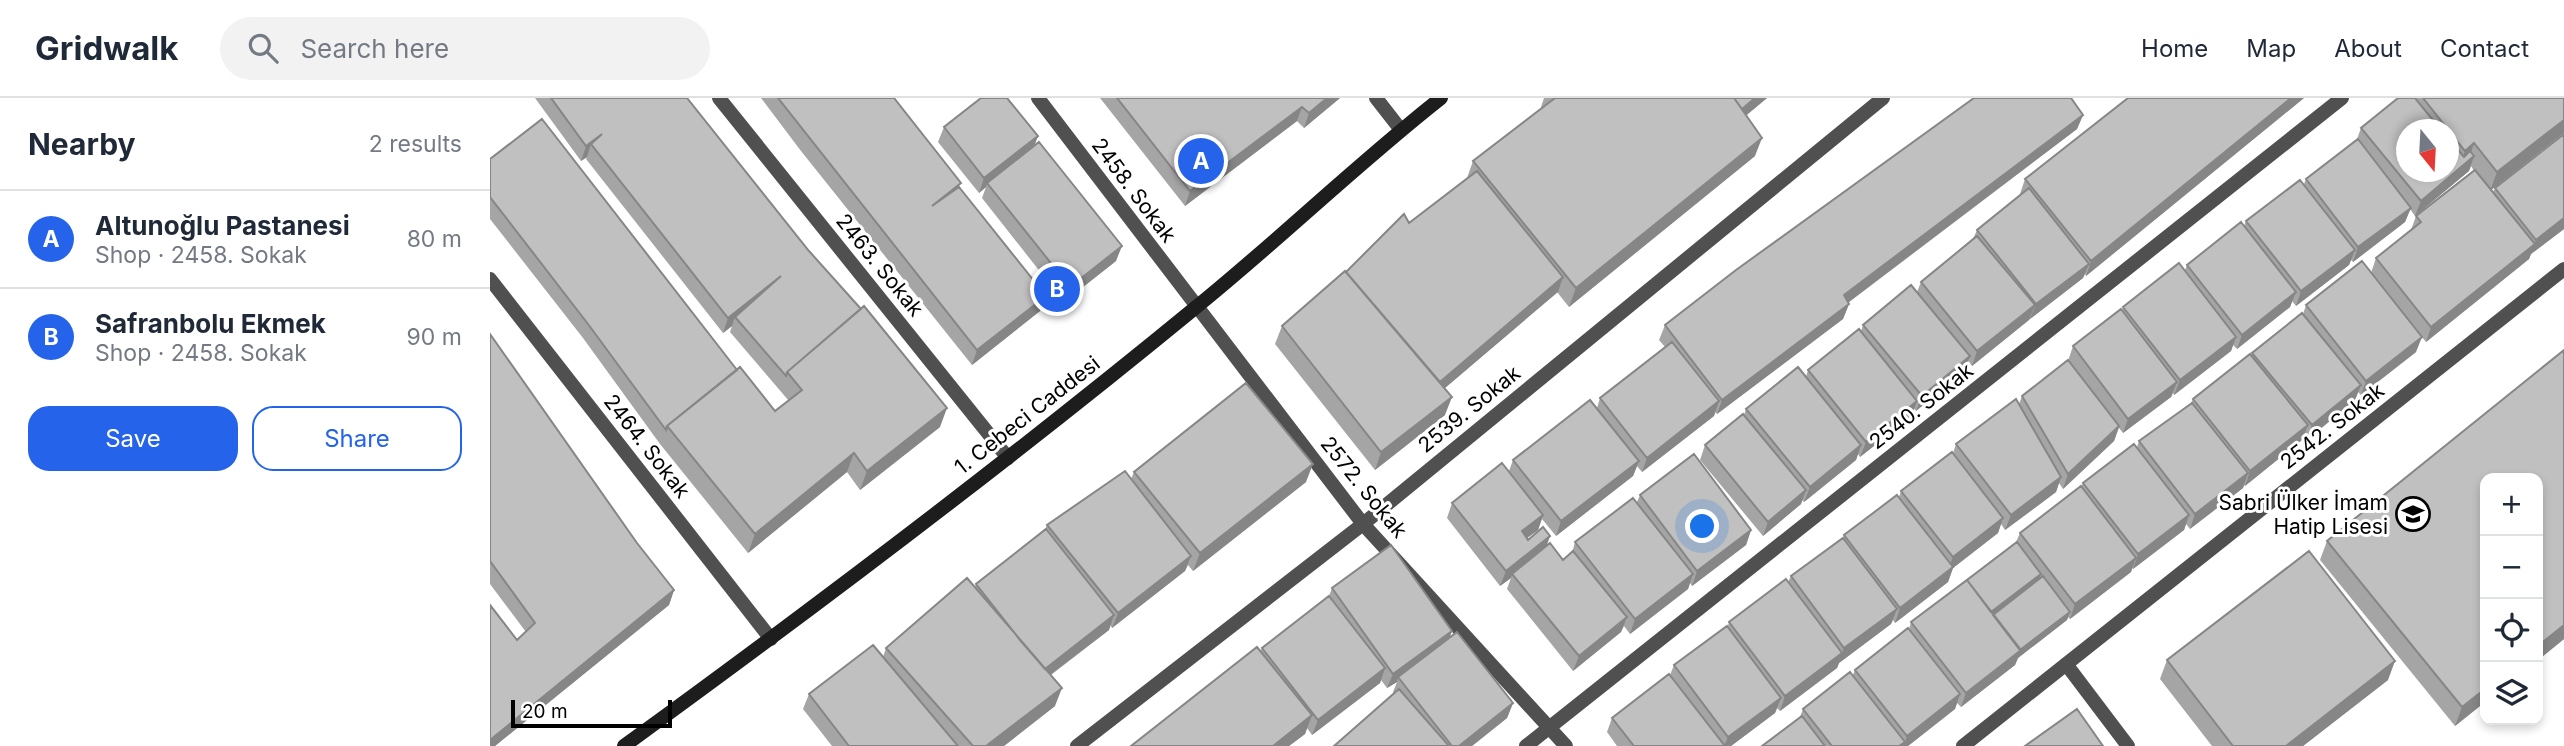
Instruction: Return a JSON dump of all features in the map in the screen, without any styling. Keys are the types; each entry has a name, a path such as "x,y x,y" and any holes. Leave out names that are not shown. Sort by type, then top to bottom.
{"main road":[{"name":"1. Cebeci Caddesi","path":"624,746 771,639 1008,458 1197,307 1441,98"}],"street":[{"name":"2463. Sokak","path":"719,98 1008,458"},
{"name":"2458. Sokak","path":"1038,98 1197,307"},
{"path":"1376,98 1401,130"},
{"name":"2539. Sokak","path":"1077,746 1363,524 1883,98"},
{"name":"2540. Sokak","path":"1526,746 2342,98"},
{"name":"2542. Sokak","path":"1962,746 2564,269"},
{"name":"2464. Sokak","path":"490,279 771,639"},
{"name":"2572. Sokak","path":"1197,307 1363,524 1566,746"},
{"path":"2066,664 2128,746"}],"building":[{"path":"551,98 687,98 809,251 861,309 787,372 786,376 735,317 781,276 728,318 591,144 602,134 586,146"},
{"path":"778,98 894,98 961,183 932,206 959,187 1046,296 977,350"},
{"path":"981,98 1007,98 1038,136 984,178 944,127"},
{"path":"1117,98 1327,98 1309,113 1302,107 1190,191"},
{"path":"1555,98 1734,98 1762,138 1576,288 1473,161"},
{"path":"1734,98 1755,98 1742,109"},
{"path":"1974,98 2071,98 2083,115 1844,295 1849,304 1722,400 1665,325 1736,270"},
{"path":"2128,98 2291,98 2091,261 2025,179"},
{"path":"2398,98 2415,98 2432,119 2396,119 2396,171 2361,128"},
{"path":"2423,98 2564,98 2564,120 2497,172 2474,143 2465,151 2459,143 2459,119 2440,119"},
{"path":"542,119 737,370 667,426 666,430 490,197 490,159"},
{"path":"2564,134 2564,218 2536,240 2495,188"},
{"path":"2358,139 2411,208 2358,247 2306,179"},
{"path":"1039,142 1122,246 1070,287 987,183"},
{"path":"2459,151 2464,157 2470,151 2474,156 2459,169"},
{"path":"2475,170 2535,244 2431,327 2376,258 2421,222 2416,216"},
{"path":"1477,171 1563,277 1440,382 1346,272 1404,214 1409,223"},
{"path":"2300,180 2355,250 2301,291 2246,221"},
{"path":"2405,182 2443,182 2421,201"},
{"path":"2029,188 2089,264 2036,304 1977,230"},
{"path":"2241,222 2296,292 2242,335 2187,265"},
{"path":"1977,236 2035,305 1977,351 1921,282"},
{"path":"2362,261 2422,337 2366,381 2306,305"},
{"path":"2179,263 2236,337 2180,380 2123,307"},
{"path":"1345,271 1452,397 1381,452 1282,326"},
{"path":"1911,285 1970,356 1922,396 1863,325"},
{"path":"864,306 947,408 867,471 854,453 755,534 667,426 740,367 775,411 802,390 787,372"},
{"path":"2121,309 2177,382 2128,419 2073,346"},
{"path":"2302,313 2361,385 2312,425 2252,353"},
{"path":"1859,329 1917,401 1866,442 1808,370"},
{"path":"490,334 637,543 674,590 490,740 490,605 517,640 535,623 490,561"},
{"path":"1672,342 1719,401 1647,458 1600,398"},
{"name":"Sabri Ülker İmam Hatip Lisesi","path":"2564,350 2564,625 2543,642 2543,473 2480,473 2480,693 2462,707 2327,541"},
{"path":"2250,354 2308,425 2250,471 2193,399"},
{"path":"2068,360 2119,426 2068,474 2022,396"},
{"path":"1798,367 1861,445 1810,487 1746,409"},
{"path":"1246,383 1313,464 1200,553 1134,472"},
{"path":"2016,399 2061,477 2011,515 1956,444"},
{"path":"1590,400 1639,461 1561,521 1513,460"},
{"path":"2192,403 2248,473 2195,514 2139,441"},
{"path":"1743,414 1806,490 1768,522 1705,445"},
{"path":"2134,444 2189,515 2138,554 2083,483"},
{"path":"1952,452 2003,518 1953,557 1901,491"},
{"path":"1694,454 1751,530 1697,571 1640,495"},
{"path":"1502,463 1543,515 1522,531 1528,540 1543,527 1550,536 1506,571 1452,503"},
{"path":"1125,471 1191,556 1118,613 1047,525"},
{"path":"2081,486 2136,558 2075,604 2020,533"},
{"path":"1897,495 1953,567 1900,608 1844,535"},
{"path":"1633,498 1693,574 1635,619 1575,542"},
{"path":"1046,529 1114,615 1045,669 976,584"},
{"path":"1843,538 1897,609 1844,648 1791,576"},
{"path":"2017,542 2041,574 1991,612 1967,580"},
{"path":"1550,543 1563,560 1573,551 1627,617 1579,656 1512,574"},
{"path":"1391,545 1452,631 1393,674 1332,588"},
{"path":"2309,551 2395,661 2286,746 2233,746 2167,660"},
{"path":"2043,576 2070,612 2020,650 1993,615"},
{"path":"967,578 1062,688 986,746 973,746 886,648"},
{"path":"1786,579 1842,653 1785,696 1729,622"},
{"path":"1967,580 2021,650 1966,693 1911,622"},
{"path":"1329,596 1385,668 1318,720 1262,648"},
{"path":"1727,626 1781,698 1728,737 1674,665"},
{"path":"1908,628 1960,694 1907,736 1855,670"},
{"path":"1457,632 1513,703 1459,746 1452,746 1398,677"},
{"path":"873,645 958,746 849,746 809,694"},
{"path":"1257,647 1312,715 1273,746 1131,746"},
{"path":"1850,672 1905,742 1899,746 1832,746 1803,709"},
{"path":"1669,674 1725,746 1634,746 1612,718"},
{"path":"1399,689 1449,746 1334,746"},
{"path":"2077,709 2103,746 2025,746"},
{"path":"1802,716 1825,746 1762,746"}],"place":[{"name":"Altunoğlu Pastanesi","path":"1201,161"},
{"name":"Safranbolu Ekmek","path":"1057,289"},
{"name":"Sabri Ülker İmam Hatip Lisesi","path":"2413,514"}]}
